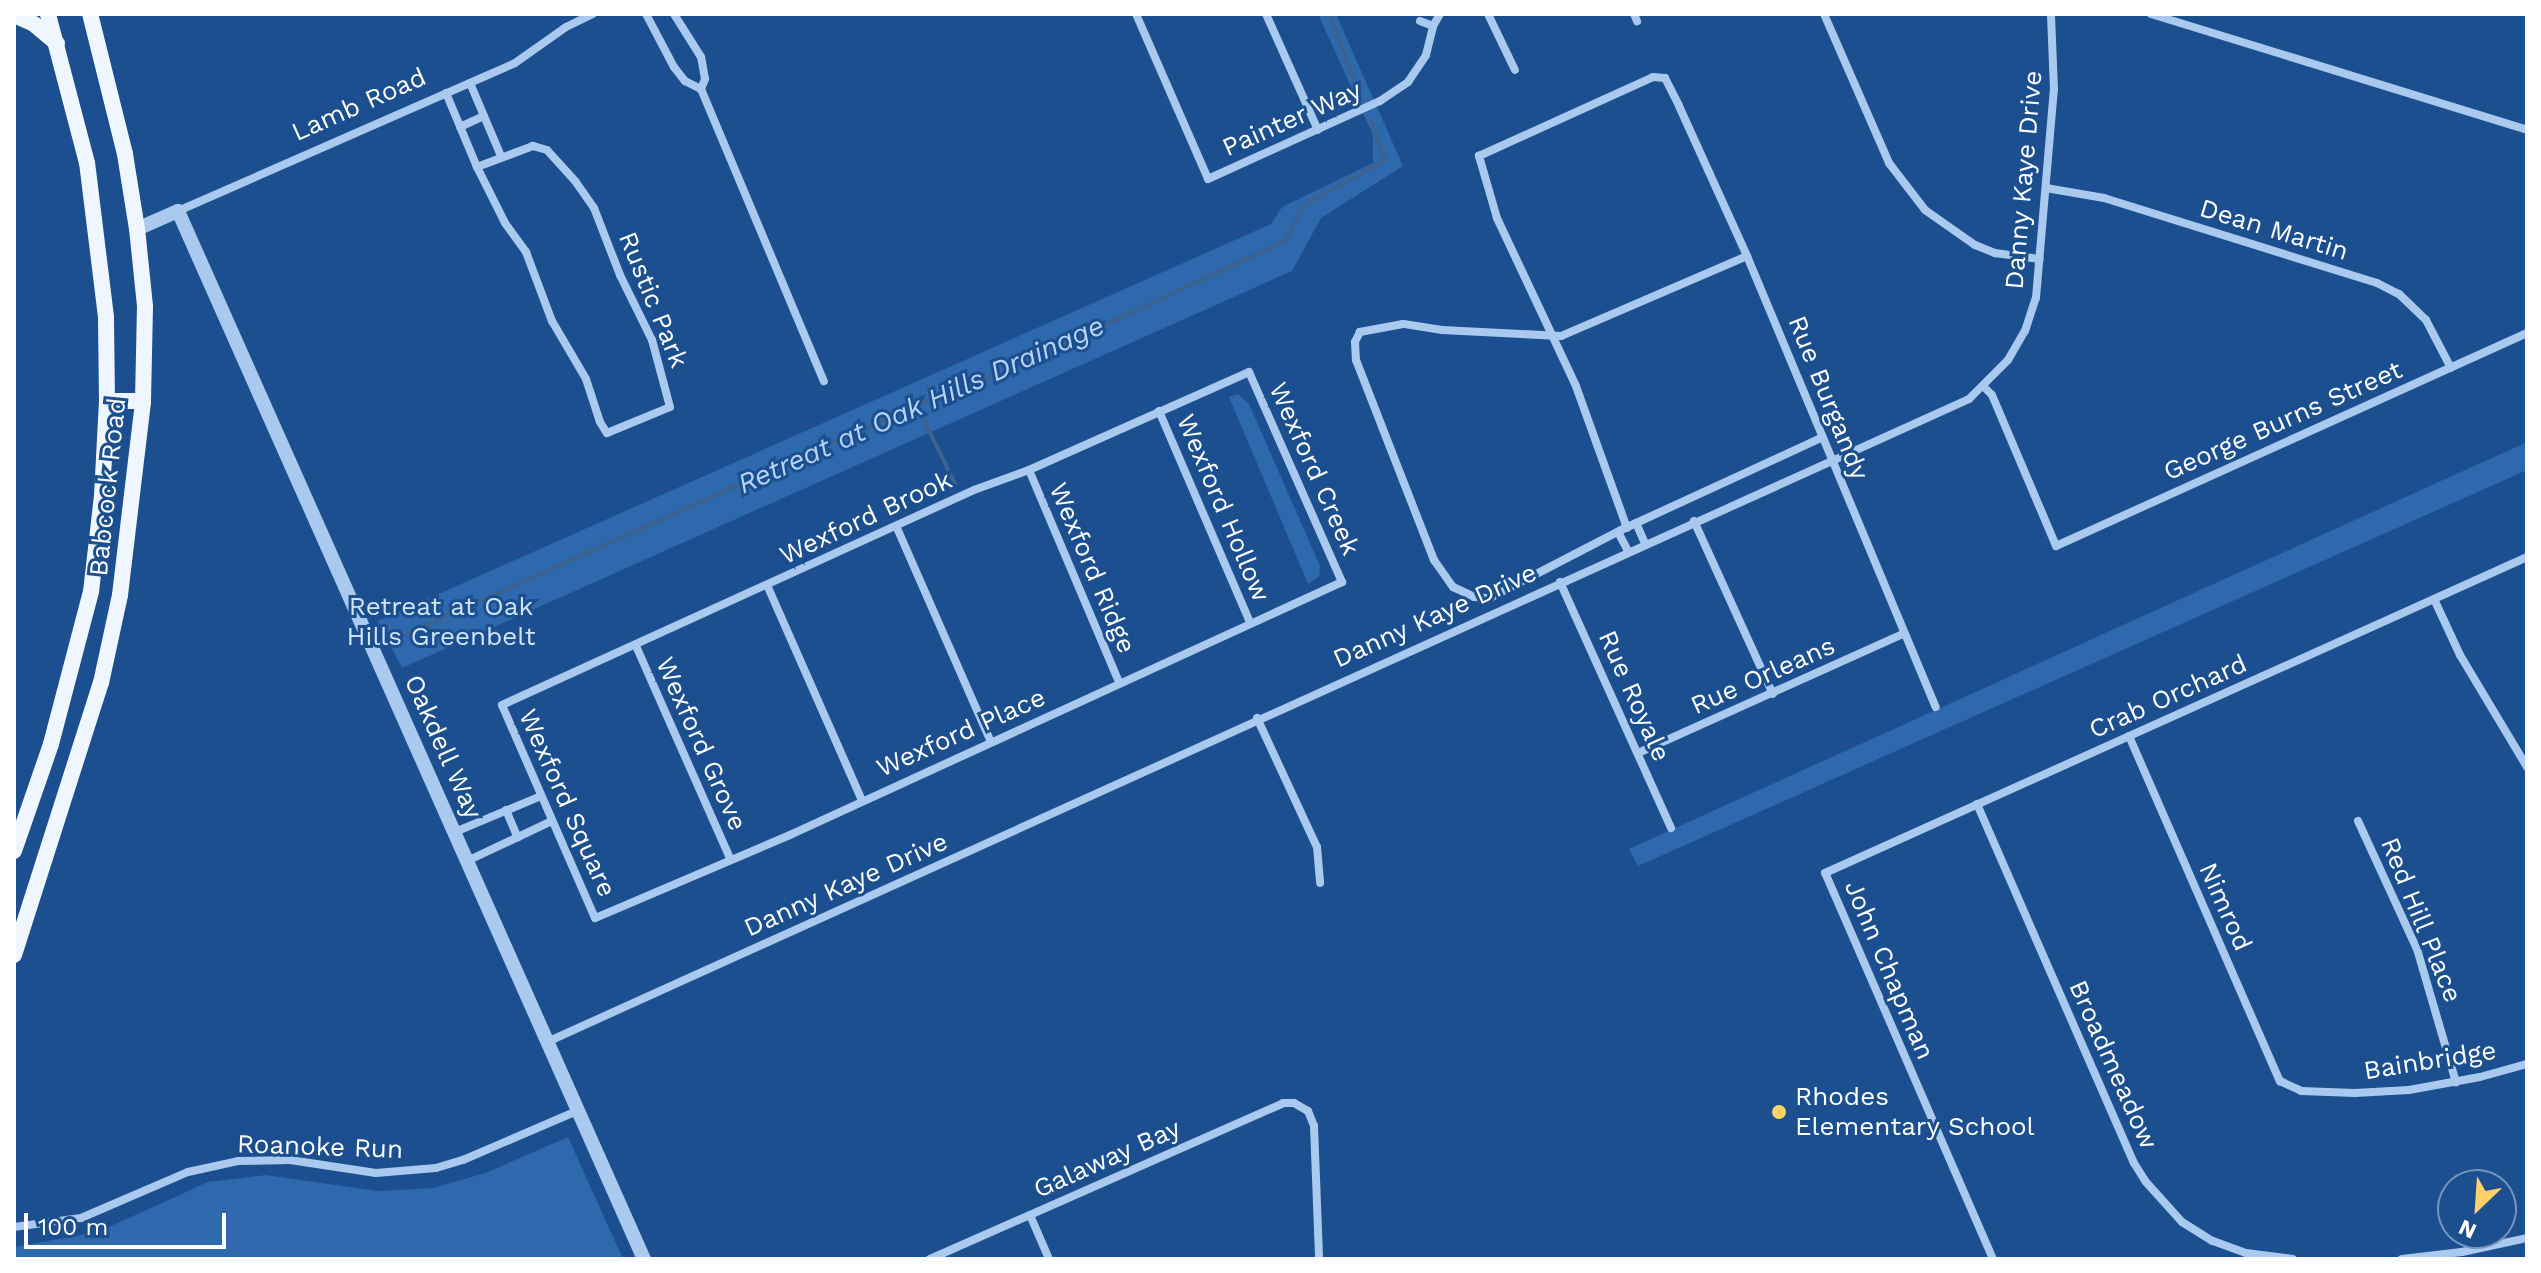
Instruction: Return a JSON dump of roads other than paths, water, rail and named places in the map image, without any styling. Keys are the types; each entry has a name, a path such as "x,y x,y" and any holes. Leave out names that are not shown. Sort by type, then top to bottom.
{"main road":[{"name":"Babcock Road","path":"14,851 51,744 91,592 102,496 107,401 106,317 87,163 48,14"},
{"name":"Babcock Road","path":"14,955 17,932 101,683 120,595 143,401 145,306 137,229 125,154 90,14"},
{"path":"98,37 100,14"},
{"path":"14,15 34,24 58,44"},
{"path":"107,401 143,401"}],"street":[{"name":"Lamb Road","path":"137,229 515,63 566,27 593,14"},
{"path":"646,14 674,67 685,81 701,89 824,381"},
{"path":"674,14 701,57 705,79 701,89"},
{"name":"Painter Way","path":"1136,14 1208,179 1380,101 1408,82 1426,55 1433,26 1440,14"},
{"path":"1266,14 1318,130"},
{"path":"1488,14 1515,70"},
{"path":"1824,14 1889,163 1925,210 1975,245 1995,253 2040,259"},
{"name":"Danny Kaye Drive","path":"547,1042 1645,543 1934,417 1984,387 2008,360 2025,331 2036,298 2054,90 2051,14"},
{"path":"2151,14 2527,130"},
{"path":"1420,21 1433,26"},
{"name":"Rue Burgandy","path":"1551,336 1497,218 1479,156 1653,77 1665,78 1747,256 1936,707"},
{"path":"470,83 501,156"},
{"name":"Rustic Park","path":"446,93 477,167 505,223 526,252 540,294 580,366 607,433 670,407 652,340 620,275 594,208 576,182 547,150 533,146 477,167"},
{"path":"460,127 484,116"},
{"name":"Dean Martin","path":"2046,188 2104,198 2377,283 2409,302 2426,320 2451,368"},
{"name":"Oakdell Way","path":"178,211 644,1259"},
{"path":"1747,256 1561,336 1403,324 1360,332 1355,342 1356,360 1434,560 1453,587 1474,597 1490,598 1636,523 1823,437"},
{"name":"George Burns Street","path":"1984,387 1992,395 2056,546 2527,333"},
{"path":"1551,336 1576,386 1628,551"},
{"name":"Wexford Brook","path":"502,705 897,528 974,490 1029,470 1249,372"},
{"name":"Wexford Creek","path":"1249,372 1342,582"},
{"name":"Wexford Hollow","path":"1159,411 1250,622"},
{"name":"Wexford Ridge","path":"1029,470 1119,682"},
{"path":"1694,521 1773,694"},
{"path":"1636,523 1645,543"},
{"path":"897,528 991,742"},
{"name":"Crab Orchard","path":"1825,873 2527,557"},
{"name":"Wexford Place","path":"595,918 1342,582"},
{"name":"Rue Royale","path":"1560,582 1671,828"},
{"path":"767,585 862,800"},
{"path":"2434,599 2460,655 2527,767"},
{"name":"Rue Orleans","path":"1638,753 1903,634"},
{"name":"Wexford Grove","path":"636,646 730,858"},
{"name":"Wexford Square","path":"502,705 595,918"},
{"path":"1257,718 1317,847 1320,883"},
{"name":"Nimrod","path":"2129,736 2280,1081 2292,1089"},
{"path":"455,832 541,796"},
{"name":"Broadmeadow","path":"1977,804 2134,1163 2146,1182 2182,1222 2213,1241 2246,1253 2293,1259"},
{"path":"506,810 518,838"},
{"path":"467,861 552,821"},
{"name":"Red Hill Place","path":"2358,821 2417,949 2441,1021 2456,1082"},
{"name":"John Chapman","path":"1825,873 1993,1259"},
{"name":"Bainbridge","path":"2292,1089 2355,1093 2456,1082 2527,1064"},
{"name":"Galaway Bay","path":"930,1259 1283,1103 1300,1105 1308,1111 1314,1126 1319,1259"},
{"name":"Roanoke Run","path":"14,1227 81,1218 188,1172 238,1161 290,1160 376,1173 436,1168 463,1160 577,1111"},
{"path":"1030,1215 1049,1259"},
{"path":"2402,1259 2462,1252 2527,1238"}],"waterway":[{"path":"1329,14 1362,99"},
{"name":"Retreat at Oak Hills Drainage","path":"396,639 916,405 1012,369 1286,240 1305,205 1385,160 1371,120"},
{"path":"917,406 956,486"}],"place":[{"name":"Rhodes Elementary School","path":"1779,1112"}],"park label":[{"name":"Retreat at Oak Hills Greenbelt","path":"441,622"}]}
